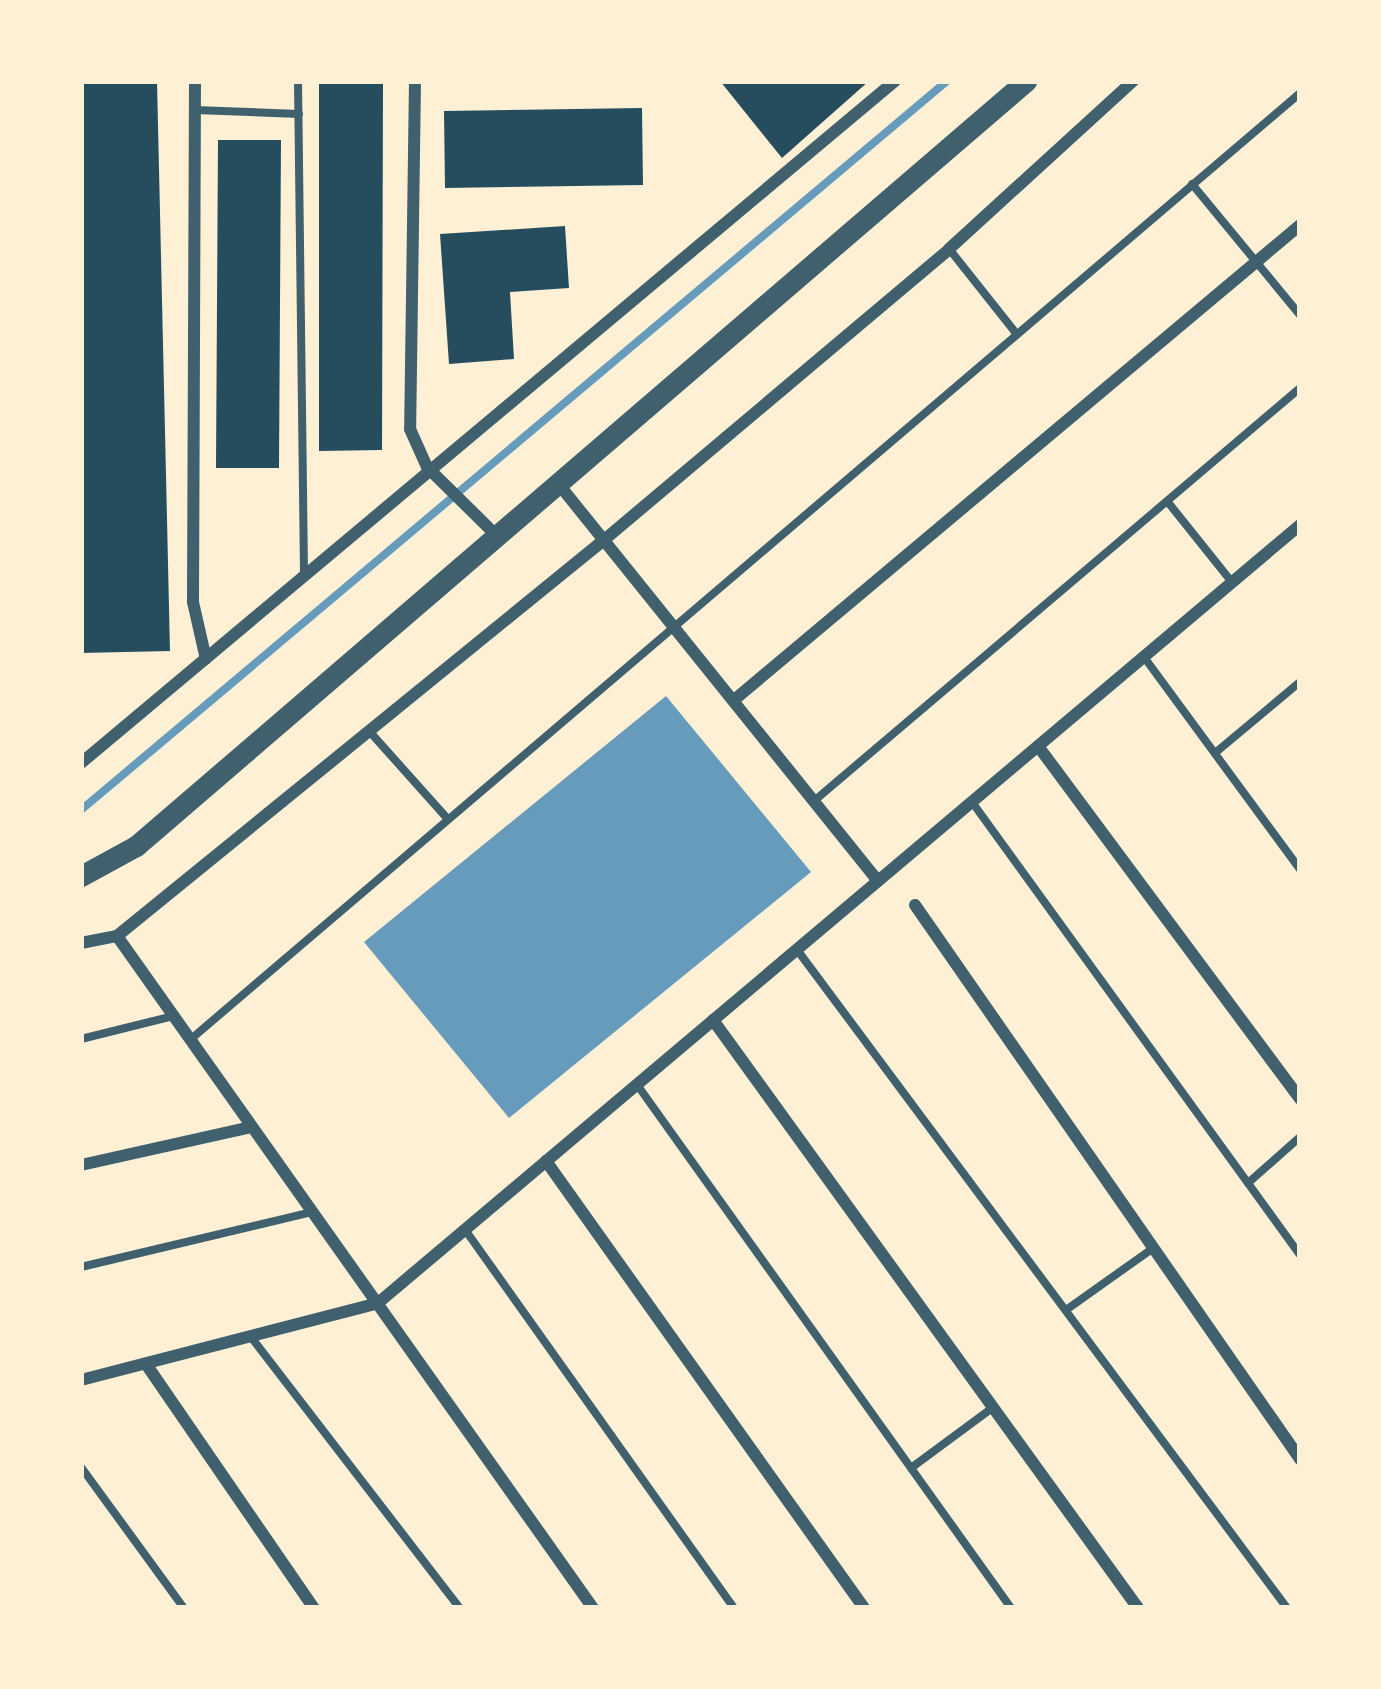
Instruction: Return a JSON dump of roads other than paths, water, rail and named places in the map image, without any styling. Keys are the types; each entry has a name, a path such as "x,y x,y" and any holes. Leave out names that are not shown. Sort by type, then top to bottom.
{"street":[{"path":"195,81 193,602 206,659"},
{"path":"415,81 410,429 428,467 494,534"},
{"path":"81,763 428,467 734,219 895,81"},
{"path":"81,876 136,846 1026,81"},
{"path":"81,944 117,936 604,540 949,249 1133,81"},
{"path":"734,700 1300,225"},
{"path":"557,482 878,881"},
{"path":"81,1380 378,1303 1300,525"},
{"path":"1038,746 1300,1099"},
{"path":"915,905 1149,1251 1300,1459"},
{"path":"117,936 593,1608"},
{"path":"713,1020 1138,1608"},
{"path":"81,1165 251,1127"},
{"path":"546,1161 856,1605"},
{"path":"146,1364 314,1608"}],"lane":[{"path":"298,81 304,576"},
{"path":"190,1040 670,622 1300,93"},
{"path":"195,110 298,114"},
{"path":"1192,184 1300,315"},
{"path":"949,249 1016,332"},
{"path":"814,801 1300,388"},
{"path":"1167,501 1232,582"},
{"path":"1144,657 1300,868"},
{"path":"1215,753 1300,682"},
{"path":"369,731 446,817"},
{"path":"972,802 1300,1256"},
{"path":"797,950 1287,1608"},
{"path":"81,1039 173,1016"},
{"path":"637,1084 1012,1608"},
{"path":"1248,1183 1300,1137"},
{"path":"81,1267 311,1212"},
{"path":"465,1229 734,1608"},
{"path":"1066,1310 1149,1251"},
{"path":"251,1336 460,1608"},
{"path":"911,1468 992,1407"},
{"path":"81,1467 184,1608"}],"water":[{"path":"666,696 811,872 509,1118 364,942"}],"waterway":[{"path":"81,810 947,81"}]}
